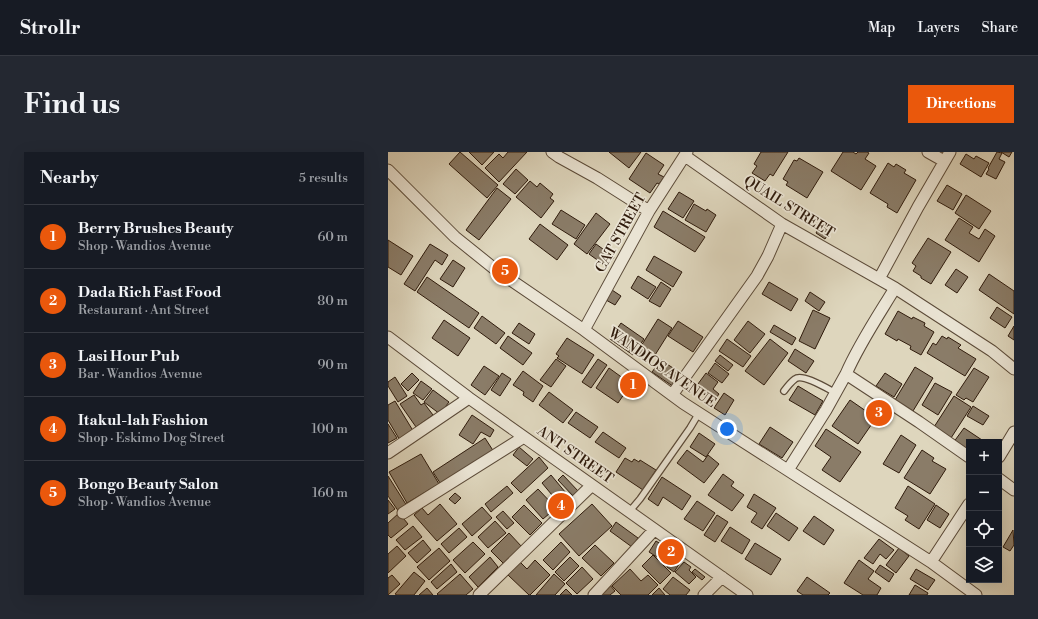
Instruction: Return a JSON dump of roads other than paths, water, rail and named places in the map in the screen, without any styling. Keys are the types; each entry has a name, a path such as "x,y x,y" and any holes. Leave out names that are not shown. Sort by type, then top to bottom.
{"street":[{"path":"552,152 598,178 649,211"},
{"path":"879,279 947,157 928,152"},
{"name":"CAT STREET","path":"584,330 649,211 686,154"},
{"name":"QUAIL STREET","path":"686,154 782,224 895,288 992,351 1014,369"},
{"name":"WANDIOS AVENUE","path":"388,170 455,237 492,267 584,330 699,413 931,562 976,595"},
{"path":"672,394 757,276 768,256 782,224"},
{"path":"788,470 836,393 861,343 895,288"},
{"name":"ANT STREET","path":"389,338 469,398 747,595"},
{"path":"846,374 966,455"},
{"path":"388,453 469,398"},
{"path":"1002,452 1014,432"},
{"path":"403,513 524,437"},
{"path":"1002,481 1014,490"},
{"path":"479,595 592,485"},
{"path":"931,562 966,509"},
{"path":"594,595 654,530"},
{"path":"704,595 722,577"}],"lane":[{"path":"784,391 795,378 798,377 805,378 836,393"},
{"path":"629,512 640,499 699,413"}],"place":[{"name":"Bongo Beauty Salon","path":"505,271"},
{"name":"Berry Brushes Beauty","path":"633,385"},
{"name":"Lasi Hour Pub","path":"879,413"},
{"name":"Itakul-lah Fashion","path":"561,506"},
{"name":"Dada Rich Fast Food","path":"671,552"}]}
